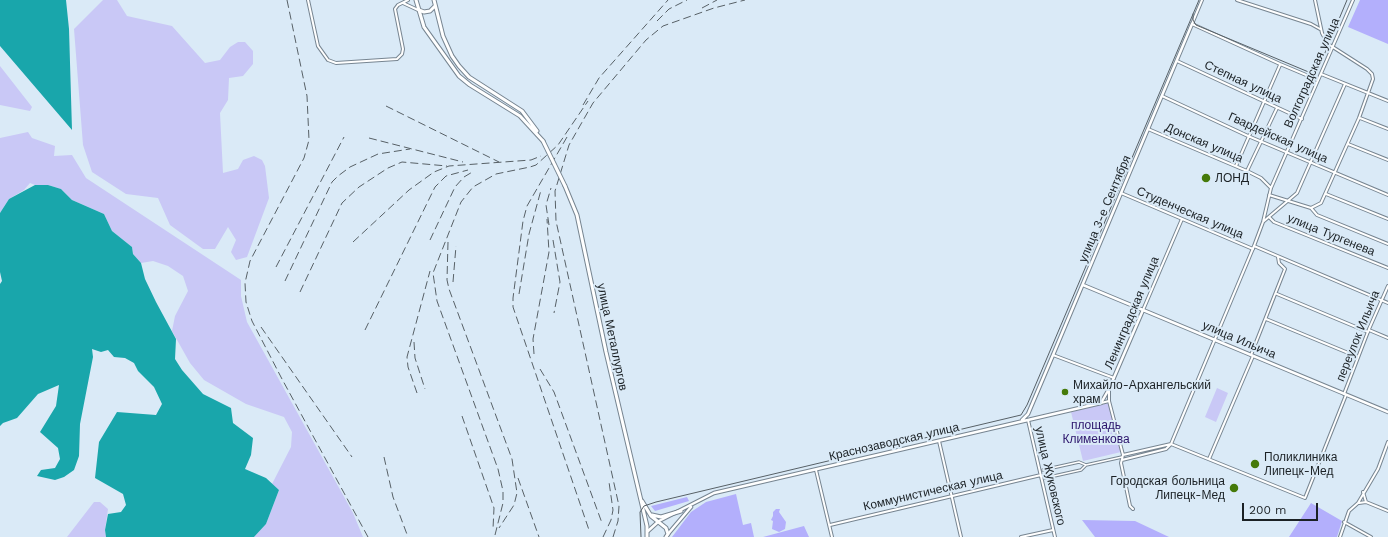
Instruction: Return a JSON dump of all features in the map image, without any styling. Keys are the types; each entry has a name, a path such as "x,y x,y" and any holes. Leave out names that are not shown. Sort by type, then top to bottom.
{"main road":[{"path":"416,0 424,27 459,76 470,85 520,116 543,141"},
{"path":"434,0 443,36 452,56 459,66 469,77 522,111 543,141"},
{"path":"419,10 424,12 430,11 435,6"},
{"name":"улица Металлургов","path":"543,141 565,186 577,215 638,492"},
{"path":"638,492 650,514 666,528 667,536"},
{"path":"638,492 648,535"},
{"path":"650,514 661,517 681,511"}],"street":[{"path":"308,0 318,46 328,60 336,63 394,60 400,56 403,49 395,9 398,5 408,0"},
{"name":"улица 3-е Сентября","path":"1020,421 1028,414 1202,0"},
{"path":"1237,0 1311,24 1321,30"},
{"path":"1311,208 1321,203 1326,194 1359,118 1373,80 1370,72 1328,44 1321,30 1315,0"},
{"name":"Волгоградская улица","path":"1171,444 1253,248 1263,222 1272,188 1353,0"},
{"path":"403,3 419,10"},
{"path":"1192,24 1318,80"},
{"name":"Степная улица","path":"1177,61 1302,119"},
{"path":"1236,166 1262,101 1280,64"},
{"path":"1321,74 1388,101"},
{"name":"Волгоградская улица","path":"1263,222 1290,201 1297,193 1345,84"},
{"name":"Гвардейская улица","path":"1162,96 1261,142 1388,195"},
{"path":"1247,171 1277,108"},
{"path":"1359,118 1388,129"},
{"name":"Донская улица","path":"1148,129 1247,171 1261,178 1272,188"},
{"path":"1348,144 1388,160"},
{"name":"Студенческая улица","path":"1121,193 1388,303"},
{"path":"1326,194 1388,219"},
{"path":"1269,196 1311,208 1317,215 1388,244"},
{"name":"улица Тургенева","path":"1269,217 1274,222 1388,268"},
{"name":"Ленинградская улица","path":"1133,509 1130,506 1122,457 1109,401 1109,389 1182,219"},
{"path":"1045,478 1081,470 1086,466 1171,444 1208,459 1252,355 1285,269 1279,263 1278,257"},
{"name":"улица Ильича","path":"1083,285 1388,412"},
{"name":"переулок Ильича","path":"1208,459 1305,498 1368,331 1388,286"},
{"path":"1276,294 1388,338"},
{"path":"1266,319 1358,357"},
{"path":"1053,355 1114,378"},
{"path":"1101,403 1109,389"},
{"name":"Краснозаводская улица","path":"648,535 659,522 714,493 1109,401"},
{"path":"1028,414 1033,419"},
{"name":"улица Жуковского","path":"1028,420 1055,537"},
{"path":"939,440 961,537"},
{"path":"1340,537 1349,511 1358,503 1363,492 1378,469 1388,442"},
{"path":"1122,457 1136,457 1159,451 1166,449 1171,444"},
{"path":"1158,447 1159,451"},
{"path":"1136,452 1136,457"},
{"path":"1043,470 1079,462 1086,466"},
{"path":"816,470 832,537"},
{"name":"Коммунистическая улица","path":"830,525 1041,475"},
{"path":"1363,492 1366,502"},
{"path":"1358,503 1366,502 1388,511"},
{"path":"667,536 693,505"},
{"path":"1344,522 1371,537"},
{"path":"1021,537 1054,530"}],"green space":[{"path":"103,0 117,0 127,16 172,26 205,63 220,60 230,47 238,42 245,42 253,51 253,64 243,76 229,78 228,100 220,113 223,173 238,169 243,160 254,156 262,160 265,166 269,198 247,257 236,260 231,252 236,240 228,227 215,249 203,249 170,225 158,198 126,194 92,172 83,145 74,29"},
{"path":"0,66 32,107 30,111 0,105"},
{"path":"28,132 32,138 55,146 54,156 72,155 86,178 241,280 241,296 247,322 353,513 363,537 254,537 266,524 279,490 272,484 291,447 292,432 284,417 246,404 204,380 190,363 172,331 175,316 188,291 183,276 168,266 153,261 141,263 133,254 132,247 112,231 104,214 72,200 61,189 48,185 35,185 30,183 24,190 9,199 0,213 0,138"},
{"path":"1217,388 1228,393 1216,422 1205,417"},
{"name":"площадь Клименкова","path":"1109,403 1121,452 1083,461 1071,412"},
{"path":"94,502 100,502 108,509 105,530 106,537 67,537"}],"shaded area":[{"path":"0,0 66,0 69,29 72,130 0,46"},
{"path":"1360,0 1388,0 1388,44 1348,27"},
{"path":"35,185 48,185 61,189 72,200 104,214 112,231 132,247 133,254 141,263 145,279 176,339 175,359 182,370 203,394 231,408 233,423 253,438 251,455 245,469 266,478 279,490 266,524 254,537 106,537 105,530 108,514 121,512 126,505 123,494 95,478 99,442 117,412 156,415 162,404 154,387 138,371 134,363 125,358 114,357 108,350 101,352 92,349 93,357 80,424 79,456 74,470 64,477 55,480 37,476 41,470 55,468 60,459 58,448 40,432 56,406 59,385 38,394 17,418 3,423 0,426 0,284 2,281 0,272 0,213 9,199"},
{"path":"736,494 743,525 751,523 754,537 672,537 691,512 706,502"},
{"path":"687,497 689,501 655,511 651,506"},
{"path":"1311,503 1342,521 1337,537 1289,537"},
{"path":"776,509 780,509 779,512 786,522 785,529 779,532 772,529 773,521 771,520 773,512"},
{"path":"1082,520 1135,521 1169,537 1095,537"},
{"path":"804,526 809,537 763,537"}],"tram line":[{"path":"641,537 640,512 644,506 656,502 1021,415 1027,405 1199,0"},
{"path":"1193,14 1193,20 1196,25 1311,73 1319,67 1347,0"}],"railway":[{"path":"287,0 307,96 309,140 304,158 250,261 245,283 246,302 252,321 282,379 368,537"},
{"path":"583,105 599,78 668,0"},
{"path":"657,21 669,9 687,0"},
{"path":"702,8 717,0"},
{"path":"613,537 618,521 619,506 556,221 555,191 569,145 593,103 646,40 663,26 714,8 745,0"},
{"path":"495,535 503,503 503,491 498,469 437,301 433,273 461,202 473,187 496,174 536,165 558,145 588,101"},
{"path":"386,106 499,162"},
{"path":"276,267 344,137"},
{"path":"567,137 527,206 523,221 513,307 589,530"},
{"path":"369,138 463,162"},
{"path":"285,281 332,182 350,167 378,154 410,149"},
{"path":"353,242 409,190 434,172 449,166 531,160 541,156"},
{"path":"300,292 342,203 359,187 388,168 402,162 447,166"},
{"path":"365,330 435,187 446,176 468,170"},
{"path":"430,240 455,187 464,177 474,171"},
{"path":"549,225 546,205 551,188"},
{"path":"519,294 529,234 541,190"},
{"path":"534,354 533,339 549,252 547,219"},
{"path":"553,240 560,282 554,313"},
{"path":"448,242 447,280 449,289 512,459 517,493 514,505 499,528"},
{"path":"453,282 456,246"},
{"path":"417,393 408,367 407,357 430,271"},
{"path":"261,327 352,457"},
{"path":"414,342 415,358 425,389"},
{"path":"540,369 554,392 602,523"},
{"path":"462,416 494,508 493,529"},
{"path":"384,457 393,497 408,537"},
{"path":"518,478 539,537"},
{"path":"603,537 611,520 613,510 609,482"}],"place":[{"name":"ЛОНД","path":"1206,178"},
{"name":"Михайло-Архангельский храм","path":"1065,392"},
{"name":"Поликлиника Липецк-Мед","path":"1255,464"},
{"name":"Городская больница Липецк-Мед","path":"1234,488"}]}
